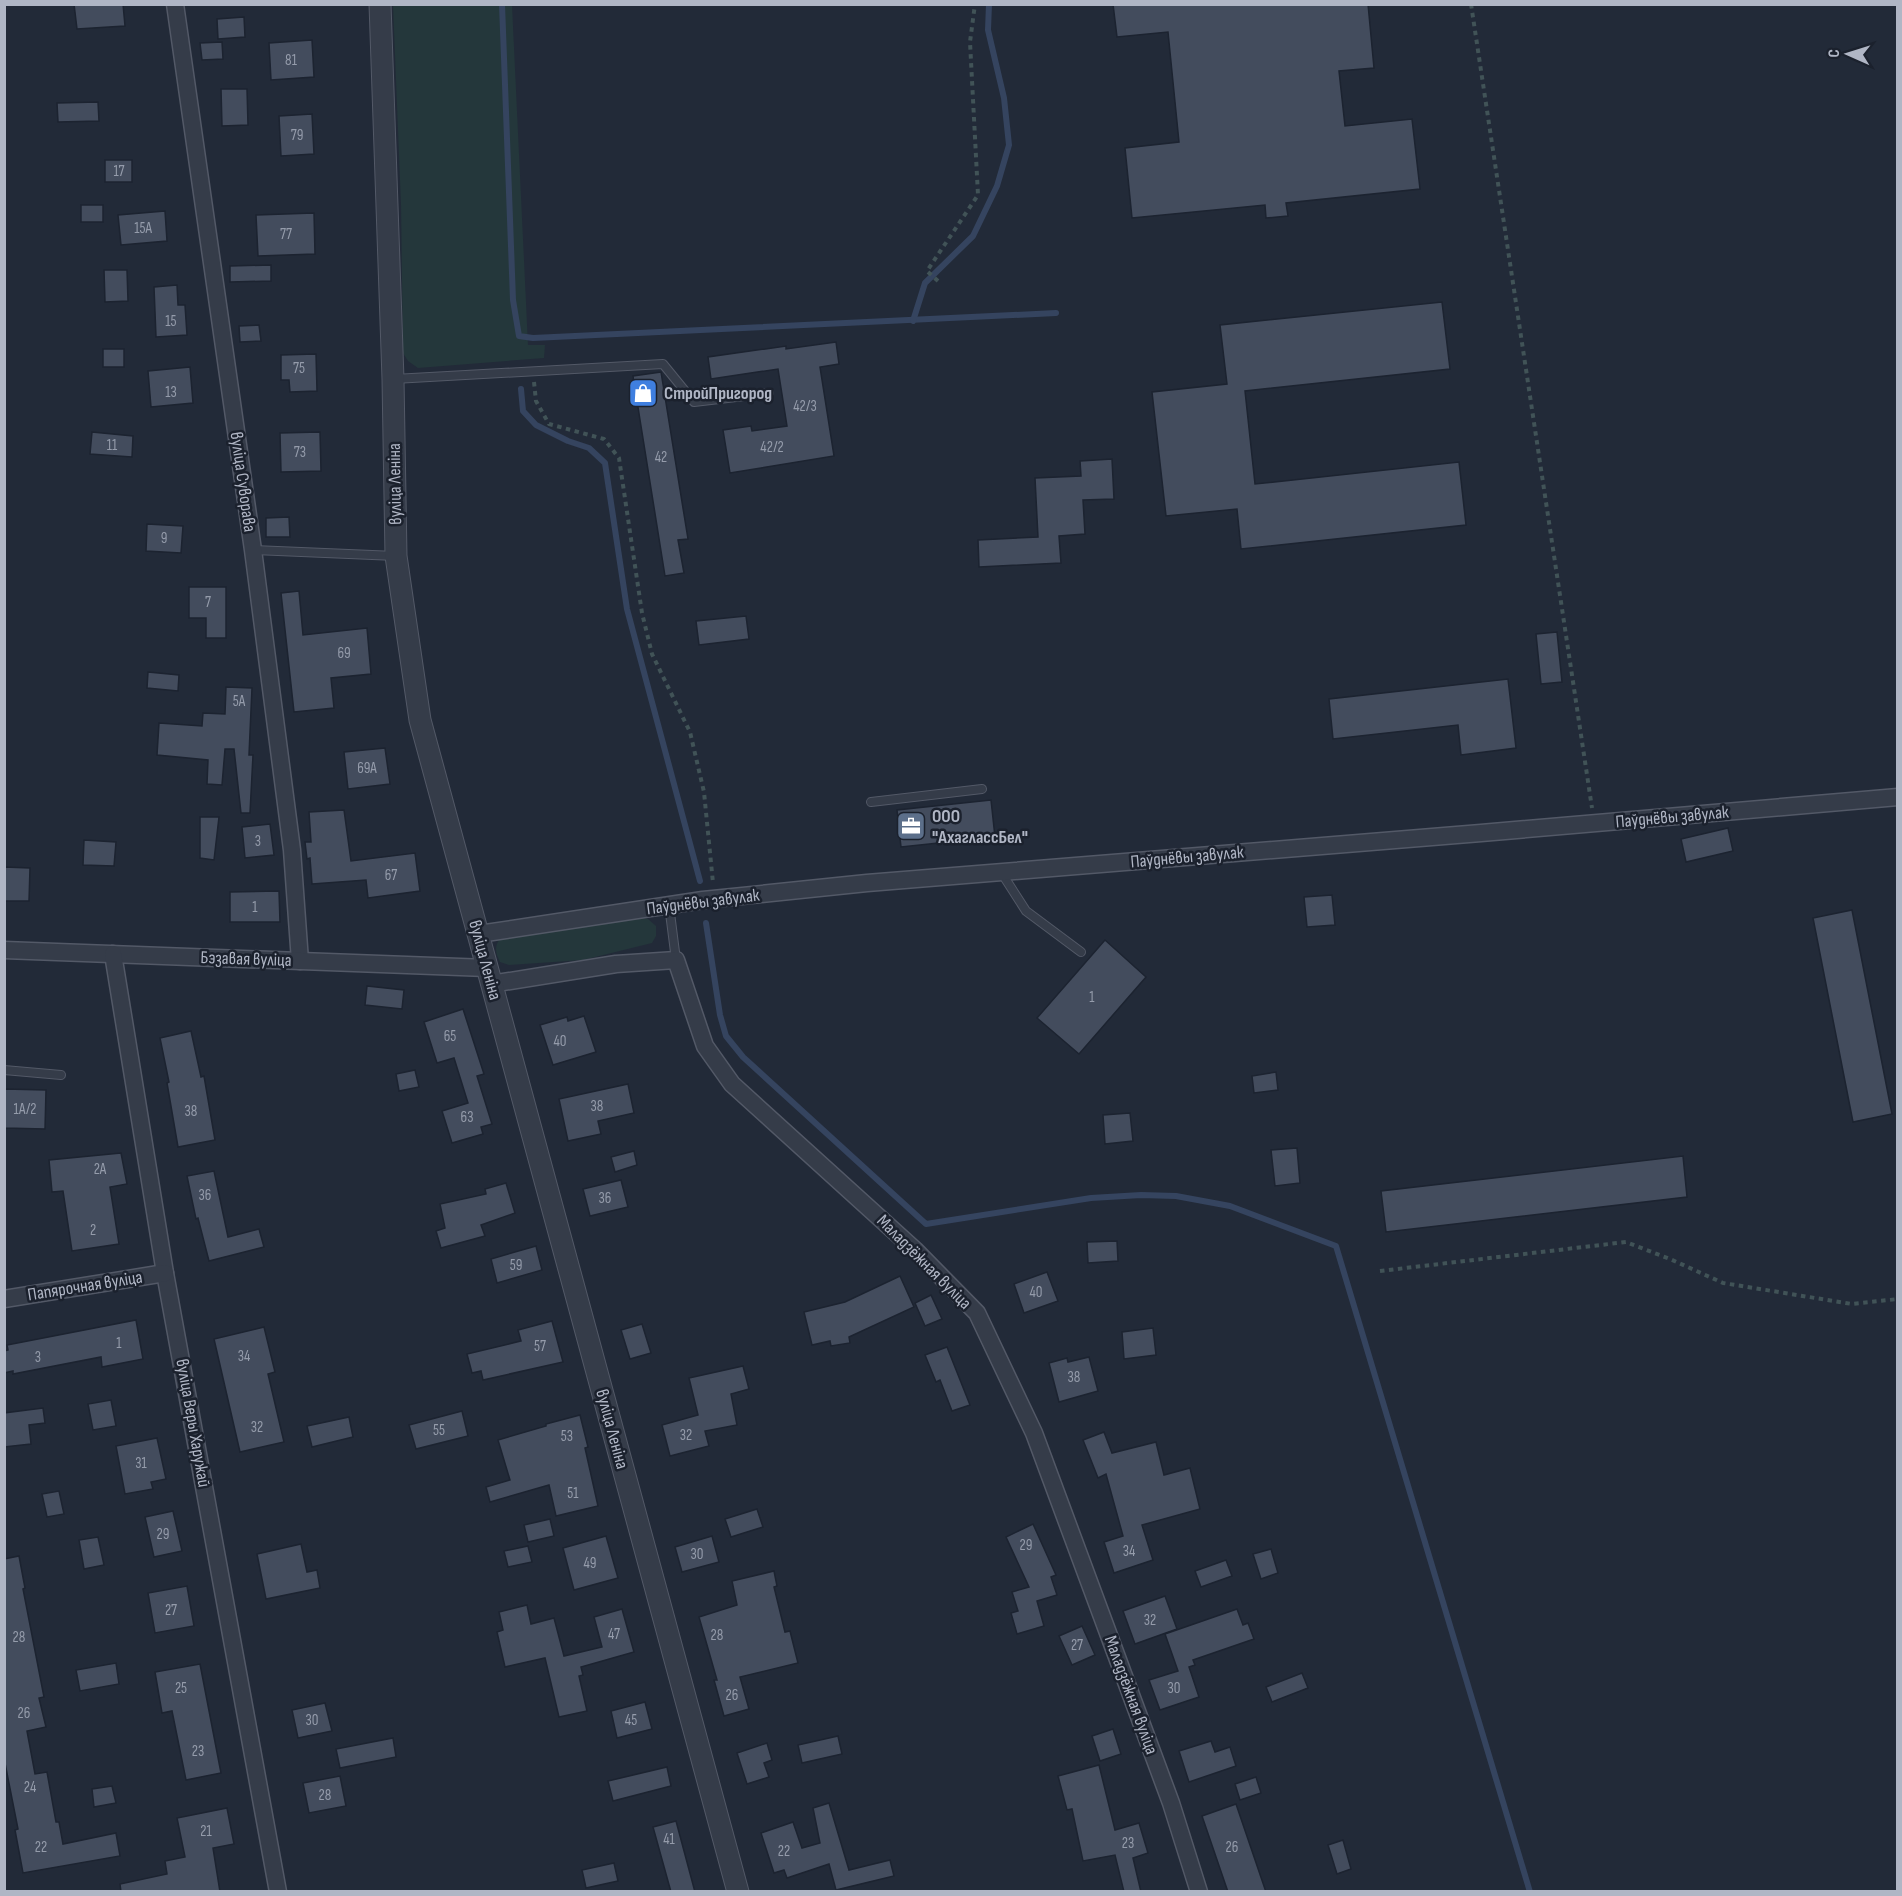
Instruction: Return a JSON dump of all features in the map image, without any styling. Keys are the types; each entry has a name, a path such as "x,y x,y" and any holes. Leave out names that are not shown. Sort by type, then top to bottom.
{"street":[{"name":"вуліца Суворава","path":"175,4 253,550 292,850 300,961"},
{"name":"вуліца Леніна","path":"380,4 393,379 396,556 420,720 738,1892"},
{"name":"Паўднёвы завулак","path":"479,934 714,899 867,883 1898,797"},
{"name":"Бэзавая вуліца","path":"4,950 300,961 489,976"},
{"name":"вуліца Веры Харужай","path":"113,954 165,1273 278,1892"},
{"path":"489,976 676,960"},
{"name":"Маладзёжная вуліца","path":"676,960 705,1046 732,1083 915,1250 976,1313 1034,1433 1171,1803 1199,1892"},
{"name":"Папярочная вуліца","path":"4,1299 165,1273"}],"lane":[{"path":"393,379 663,364 694,402 769,393"},
{"path":"253,550 396,556"},
{"path":"871,802 982,789"},
{"path":"1001,872 1026,911 1082,952"},
{"path":"669,905 676,960"},
{"path":"4,1070 61,1075"}],"path":[{"path":"938,281 927,271 978,195 970,42 975,4"},
{"path":"1471,4 1594,824"},
{"path":"533,372 536,401 549,424 604,440 619,458 642,613 652,654 690,732 704,792 714,899"},
{"path":"1380,1271 1626,1242 1723,1283 1852,1304 1898,1299"}],"green space":[{"path":"393,5 512,5 528,345 545,345 544,358 418,368 408,361 403,353 401,205"},
{"path":"641,918 648,919 656,926 656,936 652,943 583,960 509,965 500,962 497,954 496,946 499,940 511,936"}],"building":[{"path":"74,4 123,4 125,26 77,29"},
{"path":"1113,4 1368,4 1374,68 1339,71 1345,126 1412,119 1420,189 1286,203 1288,216 1266,218 1265,205 1132,218 1125,148 1179,142 1168,32 1117,37"},
{"path":"244,17 245,37 218,39 217,19"},
{"path":"312,40 314,77 271,80 269,43"},
{"path":"222,42 223,59 202,60 200,43"},
{"path":"221,89 247,89 248,125 222,126"},
{"path":"98,102 99,121 58,122 57,103"},
{"path":"312,114 314,154 281,156 279,116"},
{"path":"105,160 132,160 132,182 105,182"},
{"path":"81,205 103,205 103,222 81,222"},
{"path":"165,211 167,241 121,245 118,215"},
{"path":"314,213 315,254 258,256 256,215"},
{"path":"271,265 271,281 230,282 230,266"},
{"path":"104,270 127,270 128,301 105,302"},
{"path":"177,285 178,305 185,305 187,335 156,337 154,287"},
{"path":"1442,302 1450,369 1245,391 1255,484 1459,462 1466,525 1241,549 1237,509 1166,516 1152,392 1227,384 1220,325"},
{"path":"259,325 261,341 240,342 239,326"},
{"path":"836,342 839,364 820,367 834,456 730,473 723,430 751,426 752,431 787,426 778,369 711,379 708,357 786,346 786,349"},
{"path":"103,349 124,349 124,367 103,367"},
{"path":"316,354 317,391 290,392 289,380 281,380 281,355"},
{"path":"190,367 193,403 151,407 148,371"},
{"path":"661,372 688,539 678,540 684,573 665,576 633,376"},
{"path":"92,432 133,436 132,457 90,454"},
{"path":"320,432 321,471 281,472 280,433"},
{"path":"1112,459 1114,499 1083,500 1085,534 1059,536 1061,563 979,567 978,540 1038,537 1035,478 1081,476 1080,461"},
{"path":"289,517 290,537 266,537 266,518"},
{"path":"147,524 183,526 181,553 146,551"},
{"path":"189,587 226,587 226,638 206,638 206,618 189,618"},
{"path":"299,591 303,635 367,628 371,674 331,678 334,708 294,712 281,593"},
{"path":"746,616 749,639 699,645 696,621"},
{"path":"1557,632 1562,682 1541,684 1536,634"},
{"path":"148,672 179,675 178,691 147,688"},
{"path":"1508,679 1516,748 1461,755 1458,725 1333,739 1329,699"},
{"path":"226,687 252,688 249,755 253,755 250,813 241,813 234,749 225,749 222,785 207,784 208,760 157,755 159,723 202,726 203,713 225,714"},
{"path":"385,748 390,784 348,789 344,752"},
{"path":"991,800 995,837 901,847 897,810"},
{"path":"344,810 351,861 415,853 420,891 368,898 366,880 312,884 310,858 307,859 305,842 311,842 309,812"},
{"path":"200,817 219,817 214,860 200,858"},
{"path":"270,824 274,855 245,858 242,827"},
{"path":"1728,828 1733,851 1686,862 1681,839"},
{"path":"84,840 116,842 114,866 83,865"},
{"path":"4,867 30,868 29,901 4,901"},
{"path":"279,891 280,922 230,922 230,892"},
{"path":"1332,895 1335,925 1307,927 1304,897"},
{"path":"1852,910 1892,1114 1853,1122 1813,918"},
{"path":"1105,940 1146,977 1079,1054 1037,1018"},
{"path":"367,986 404,990 402,1009 365,1005"},
{"path":"463,1009 484,1074 477,1076 492,1124 481,1127 483,1134 452,1143 442,1111 468,1103 454,1058 437,1063 424,1022"},
{"path":"584,1016 596,1052 553,1065 540,1025 567,1017 568,1021"},
{"path":"191,1031 201,1077 204,1076 215,1140 178,1147 160,1038"},
{"path":"415,1070 419,1087 399,1091 396,1074"},
{"path":"1276,1072 1278,1090 1254,1093 1252,1076"},
{"path":"628,1084 634,1113 598,1121 601,1134 568,1141 559,1099"},
{"path":"4,1089 46,1090 45,1129 4,1128"},
{"path":"1130,1113 1133,1141 1105,1144 1103,1115"},
{"path":"1297,1148 1300,1183 1275,1186 1271,1150"},
{"path":"634,1151 637,1165 615,1172 611,1157"},
{"path":"121,1153 127,1184 110,1187 119,1244 72,1251 63,1191 52,1192 49,1160"},
{"path":"1683,1156 1687,1197 1386,1232 1381,1191"},
{"path":"214,1171 228,1237 259,1229 264,1247 209,1261 198,1218 196,1219 187,1176"},
{"path":"621,1180 628,1207 590,1216 583,1189"},
{"path":"506,1183 515,1213 481,1225 485,1236 441,1248 436,1231 445,1228 440,1204 486,1194 485,1189"},
{"path":"1117,1241 1118,1261 1088,1263 1087,1242"},
{"path":"536,1246 542,1270 497,1283 491,1259"},
{"path":"1047,1272 1058,1301 1024,1313 1014,1284"},
{"path":"900,1276 914,1307 849,1337 850,1343 831,1346 830,1341 812,1345 804,1312 845,1302"},
{"path":"931,1295 942,1319 925,1326 915,1303"},
{"path":"136,1320 143,1359 102,1367 101,1357 13,1374 13,1371 4,1373 4,1351 8,1350 7,1345"},
{"path":"552,1321 563,1362 483,1380 481,1371 472,1373 467,1354 521,1341 518,1330"},
{"path":"642,1324 651,1353 630,1359 621,1330"},
{"path":"264,1327 275,1372 268,1374 284,1442 240,1452 214,1339"},
{"path":"1153,1328 1156,1355 1124,1359 1122,1332"},
{"path":"947,1347 970,1405 952,1411 940,1380 936,1382 925,1355"},
{"path":"1089,1357 1098,1391 1059,1402 1049,1363 1067,1358 1068,1362"},
{"path":"743,1366 749,1389 731,1394 737,1425 705,1431 709,1446 670,1456 662,1425 698,1415 689,1378"},
{"path":"111,1400 116,1426 93,1430 88,1404"},
{"path":"43,1408 45,1423 29,1425 31,1444 4,1447 4,1413"},
{"path":"462,1411 468,1436 416,1449 409,1425"},
{"path":"580,1415 598,1506 556,1516 549,1485 490,1502 486,1487 510,1480 498,1440"},
{"path":"349,1417 353,1437 312,1447 307,1426"},
{"path":"1104,1432 1112,1453 1156,1442 1164,1475 1190,1468 1200,1509 1142,1525 1153,1560 1114,1573 1104,1542 1123,1536 1106,1474 1098,1478 1083,1440"},
{"path":"157,1438 166,1479 151,1482 153,1489 125,1494 116,1446"},
{"path":"59,1491 64,1514 47,1517 42,1494"},
{"path":"757,1509 763,1527 731,1537 725,1519"},
{"path":"173,1511 182,1551 154,1557 145,1517"},
{"path":"550,1519 554,1536 528,1542 524,1525"},
{"path":"1033,1524 1056,1575 1051,1577 1057,1595 1037,1601 1044,1626 1017,1634 1011,1613 1018,1611 1012,1592 1029,1587 1006,1537"},
{"path":"606,1536 618,1578 574,1590 563,1548"},
{"path":"712,1536 719,1562 682,1572 675,1547"},
{"path":"98,1537 104,1565 84,1569 79,1540"},
{"path":"301,1544 307,1572 317,1570 320,1588 266,1599 257,1554"},
{"path":"528,1546 532,1562 508,1567 504,1551"},
{"path":"1271,1549 1278,1573 1261,1579 1253,1554"},
{"path":"19,1556 25,1588 23,1589 44,1697 39,1698 46,1727 27,1731 35,1774 47,1772 56,1822 59,1822 63,1844 116,1833 120,1856 23,1873 15,1830 18,1829 4,1758 4,1559"},
{"path":"1226,1560 1232,1576 1201,1587 1195,1571"},
{"path":"774,1571 777,1586 774,1587 785,1632 790,1631 798,1663 740,1677 749,1709 724,1716 714,1680 717,1680 699,1617 737,1605 732,1581"},
{"path":"187,1586 194,1626 155,1633 148,1593"},
{"path":"1165,1596 1177,1629 1135,1644 1123,1611"},
{"path":"527,1605 531,1624 554,1618 564,1656 602,1647 594,1617 622,1609 634,1652 581,1667 583,1675 579,1676 587,1711 559,1717 545,1658 505,1667 497,1632 503,1630 499,1612"},
{"path":"1237,1609 1243,1625 1248,1623 1254,1639 1193,1660 1195,1665 1189,1667 1199,1697 1160,1710 1149,1680 1178,1671 1165,1634"},
{"path":"1082,1626 1095,1655 1072,1665 1059,1636"},
{"path":"116,1663 119,1684 80,1691 76,1670"},
{"path":"200,1664 221,1773 186,1780 172,1711 162,1713 155,1672"},
{"path":"1302,1673 1308,1688 1272,1702 1266,1687"},
{"path":"645,1702 652,1729 617,1738 611,1711"},
{"path":"325,1703 332,1731 298,1738 292,1710"},
{"path":"1113,1729 1121,1754 1100,1761 1092,1736"},
{"path":"838,1736 842,1754 802,1763 798,1745"},
{"path":"393,1738 396,1757 340,1768 336,1749"},
{"path":"1211,1741 1215,1752 1230,1747 1236,1766 1189,1782 1179,1751"},
{"path":"767,1743 772,1760 764,1763 769,1777 747,1784 737,1753"},
{"path":"1099,1765 1115,1830 1139,1823 1148,1853 1133,1858 1141,1892 1124,1892 1115,1855 1083,1861 1072,1809 1067,1810 1058,1776"},
{"path":"667,1767 671,1786 613,1801 608,1781"},
{"path":"340,1776 346,1806 309,1813 303,1783"},
{"path":"1256,1777 1261,1793 1240,1800 1235,1784"},
{"path":"112,1786 116,1803 94,1807 92,1789"},
{"path":"829,1803 849,1870 890,1860 894,1876 836,1890 829,1864 787,1878 784,1870 774,1873 761,1833 793,1822 802,1848 820,1843 813,1808"},
{"path":"1236,1804 1266,1892 1228,1892 1202,1816"},
{"path":"227,1808 234,1844 213,1848 220,1892 121,1892 120,1884 167,1874 165,1861 185,1857 177,1818"},
{"path":"676,1821 695,1892 671,1892 653,1827"},
{"path":"1343,1840 1351,1869 1337,1874 1328,1845"},
{"path":"614,1863 618,1881 586,1888 582,1870"}],"waterway":[{"path":"502,4 513,300 519,336 533,338 1056,313"},
{"path":"913,321 925,283 973,236 997,186 1009,145 1004,98 988,30 989,4"},
{"path":"521,389 523,411 536,425 568,441 589,448 605,463 627,609 700,881"},
{"path":"706,923 720,1015 726,1036 743,1057 926,1224 1091,1198 1141,1195 1176,1196 1230,1206 1336,1246 1530,1892"}],"place":[{"name":"СтройПригород","path":"643,393"},
{"name":"ООО \"АхаглассБел\"","path":"911,826"}]}
